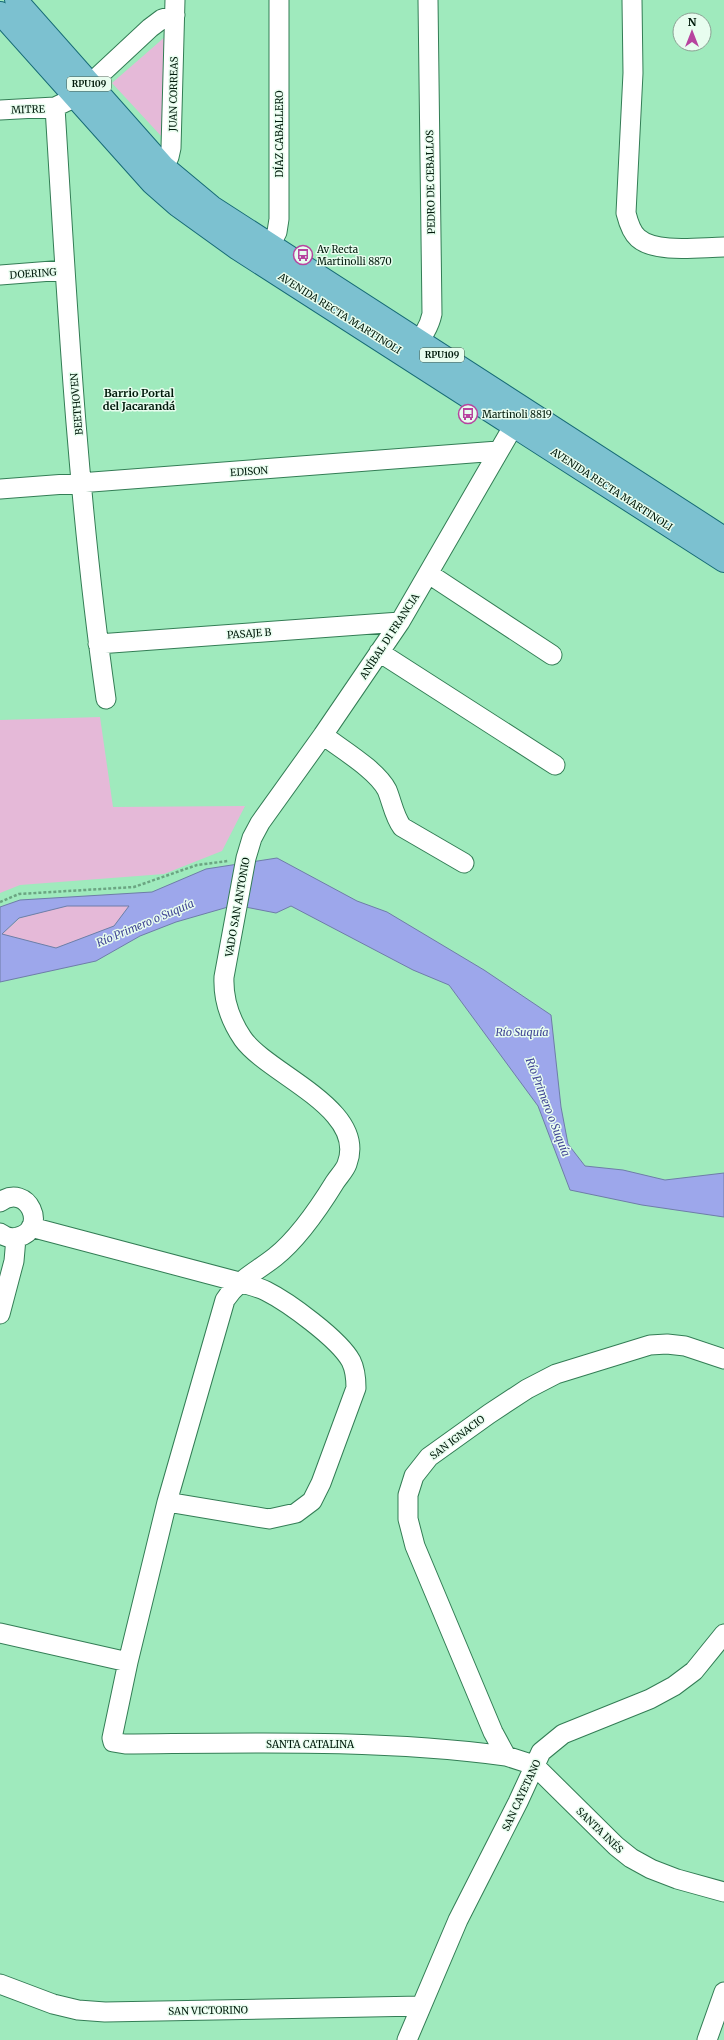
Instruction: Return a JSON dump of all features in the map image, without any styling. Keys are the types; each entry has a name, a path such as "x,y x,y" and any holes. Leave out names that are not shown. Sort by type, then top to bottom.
{"main road":[{"name":"AVENIDA RECTA MARTINOLI","path":"16,0 83,90 158,175 177,205 266,255 413,348 518,417 724,561"},
{"name":"AVENIDA RECTA MARTINOLI","path":"0,12 83,90"},
{"name":"AVENIDA RECTA MARTINOLI","path":"518,417 724,538"}],"street":[{"name":"DÍAZ CABALLERO","path":"266,255 277,232 279,219 279,0"},
{"name":"PEDRO DE CEBALLOS","path":"413,348 430,321 432,314 428,0"},
{"path":"632,0 633,73 626,213 630,226 637,238 652,246 724,247"},
{"path":"55,107 83,90 175,7"},
{"name":"JUAN CORREAS","path":"158,175 169,157 171,148 175,7"},
{"name":"MITRE","path":"0,110 55,107"},
{"name":"BEETHOVEN","path":"55,107 65,270 82,484 98,644 106,700"},
{"name":"DOERING","path":"0,275 65,270"},
{"name":"ANÍBAL DI FRANCIA","path":"248,848 260,823 323,735 400,622 518,417"},
{"name":"EDISON","path":"0,489 82,484 498,451"},
{"path":"429,574 552,655"},
{"name":"PASAJE B","path":"98,644 400,622"},
{"path":"379,652 555,765"},
{"path":"323,735 379,779 386,789 398,822 402,827 464,863"},
{"name":"VADO SAN ANTONIO","path":"114,1742 112,1734 167,1502 225,1300 239,1282 276,1257 291,1241 320,1206 347,1165 350,1150 347,1132 338,1118 326,1106 256,1053 244,1040 228,1012 224,994 224,977 248,848"},
{"path":"0,1202 14,1197 26,1202 33,1213 31,1227 27,1232 8,1235 14,1261 0,1314"},
{"path":"31,1227 264,1290 282,1301 344,1350 352,1362 355,1373 356,1388 321,1483 312,1501 296,1513 269,1519 167,1502"},
{"name":"SAN IGNACIO","path":"506,1756 493,1732 415,1546 408,1519 408,1495 414,1476 429,1457 527,1389 556,1374 650,1345 667,1344 685,1346 724,1359"},
{"path":"0,1633 128,1662"},
{"name":"SAN CAYETANO","path":"407,2040 458,1920 518,1802 534,1765 542,1752 563,1734 644,1702 674,1686 694,1672 724,1634"},
{"name":"SANTA CATALINA","path":"114,1742 125,1744 332,1743 454,1749 506,1756"},
{"path":"506,1756 534,1765"},
{"name":"SANTA INÉS","path":"534,1765 616,1846 631,1858 651,1869 677,1879 724,1892"},
{"name":"SAN VICTORINO","path":"0,1984 53,2004 78,2010 105,2012 421,2006"},
{"path":"708,2040 724,1992"}],"path":[{"path":"0,902 19,894 134,887 248,848"}],"shaded area":[{"path":"166,36 162,137 112,83"},
{"path":"100,717 113,807 245,806 222,851 164,874 20,885 0,893 0,720"},
{"path":"66,906 129,906 114,926 56,948 2,934 20,918"}],"water":[{"name":"Río Suquía","path":"277,858 357,901 387,912 484,970 551,1015 561,1107 568,1144 585,1166 623,1170 665,1180 724,1173 724,1217 642,1205 570,1190 538,1106 449,985 413,970 291,906 276,913 235,905 176,922 140,936 96,961 0,982 0,907 20,900 152,892 206,869","holes":["67,906 129,906 114,926 56,948 2,934 19,918"]}],"place":[{"name":"Av Recta Martinolli 8870","path":"303,255"},
{"name":"Martinoli 8819","path":"468,414"}],"district":[{"name":"Barrio Portal del Jacarandá","path":"139,399"}],"water label":[{"name":"Río Primero o Suquía","path":"145,923"},
{"name":"Río Primero o Suquía","path":"548,1107"}]}
